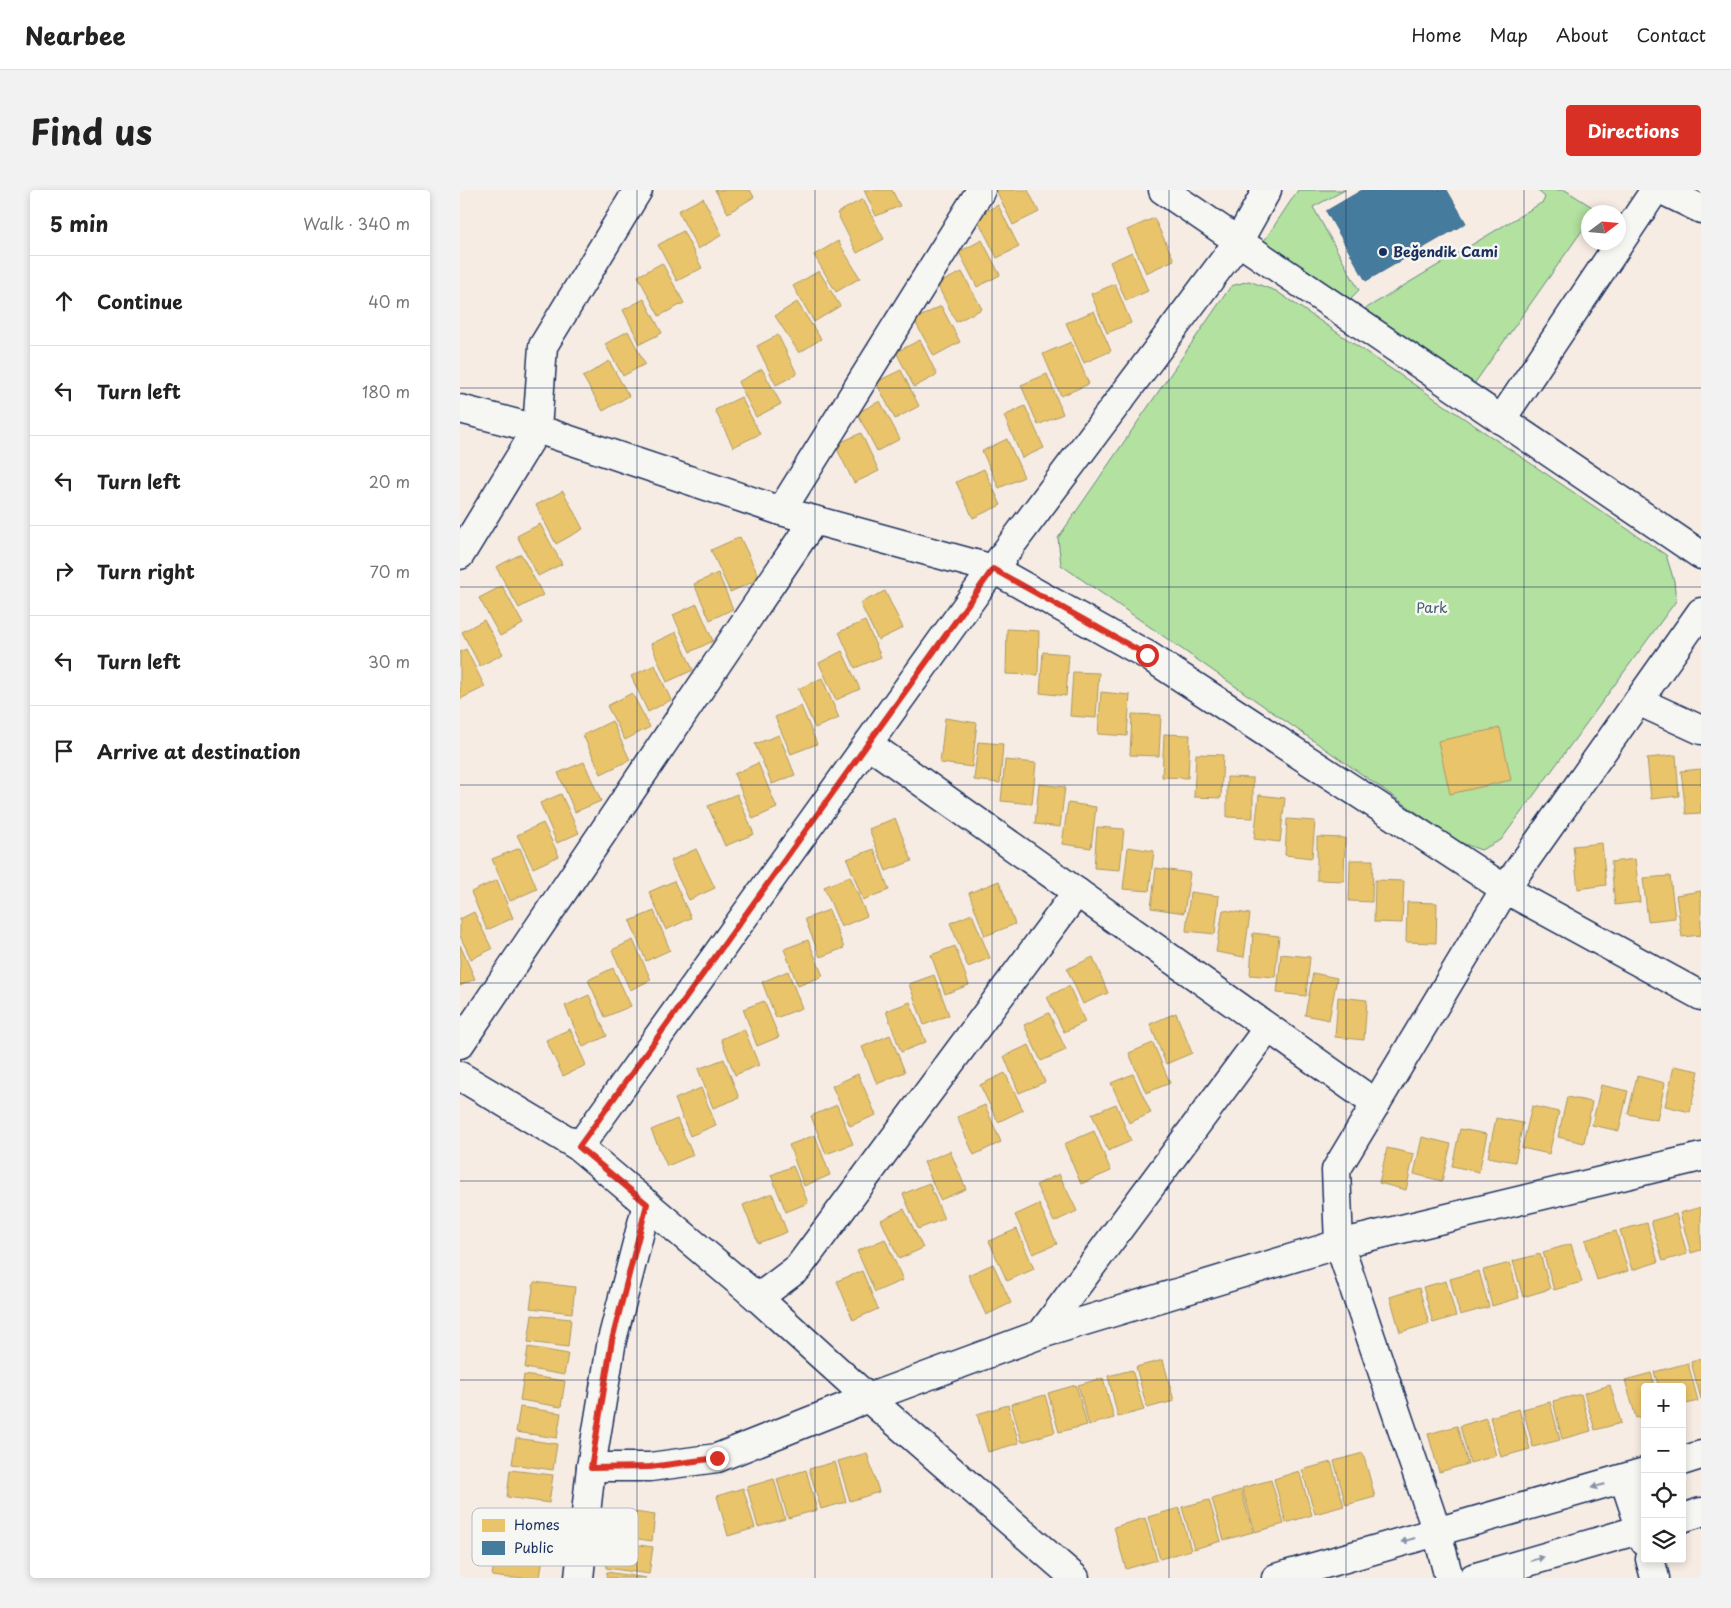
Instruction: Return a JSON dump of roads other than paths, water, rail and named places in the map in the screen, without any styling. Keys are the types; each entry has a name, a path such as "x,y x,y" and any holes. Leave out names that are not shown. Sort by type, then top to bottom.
{"street":[{"path":"460,555 537,430 543,346 638,190"},
{"path":"781,511 981,190"},
{"path":"1163,190 1701,555"},
{"path":"579,1147 993,569 1238,242 1267,190"},
{"path":"1501,420 1655,190"},
{"path":"1662,190 1701,209"},
{"path":"460,409 537,430 781,511 993,569 1147,655 1505,890 1701,996"},
{"path":"460,1044 814,520"},
{"path":"1449,1578 1437,1532 1339,1244 1336,1170 1505,890 1701,612"},
{"path":"1638,701 1701,730"},
{"path":"868,744 1376,1104"},
{"path":"758,1298 798,1268 1077,892"},
{"path":"1041,1334 1268,1028"},
{"path":"460,1076 579,1147 758,1298 868,1398 1075,1578"},
{"path":"591,1468 650,1467 717,1458 868,1398 1041,1334 1339,1244 1701,1157"},
{"path":"587,1508 591,1468 612,1340 647,1204"},
{"path":"1686,1460 1701,1455"},
{"path":"1276,1578 1635,1476 1641,1519"},
{"path":"1686,1517 1701,1512"},
{"path":"1473,1578 1641,1534"},
{"path":"1651,1563 1655,1578"}],"place":[{"name":"Beğendik Cami","path":"1383,252"}],"park label":[{"name":"Park","path":"1432,608"}]}
